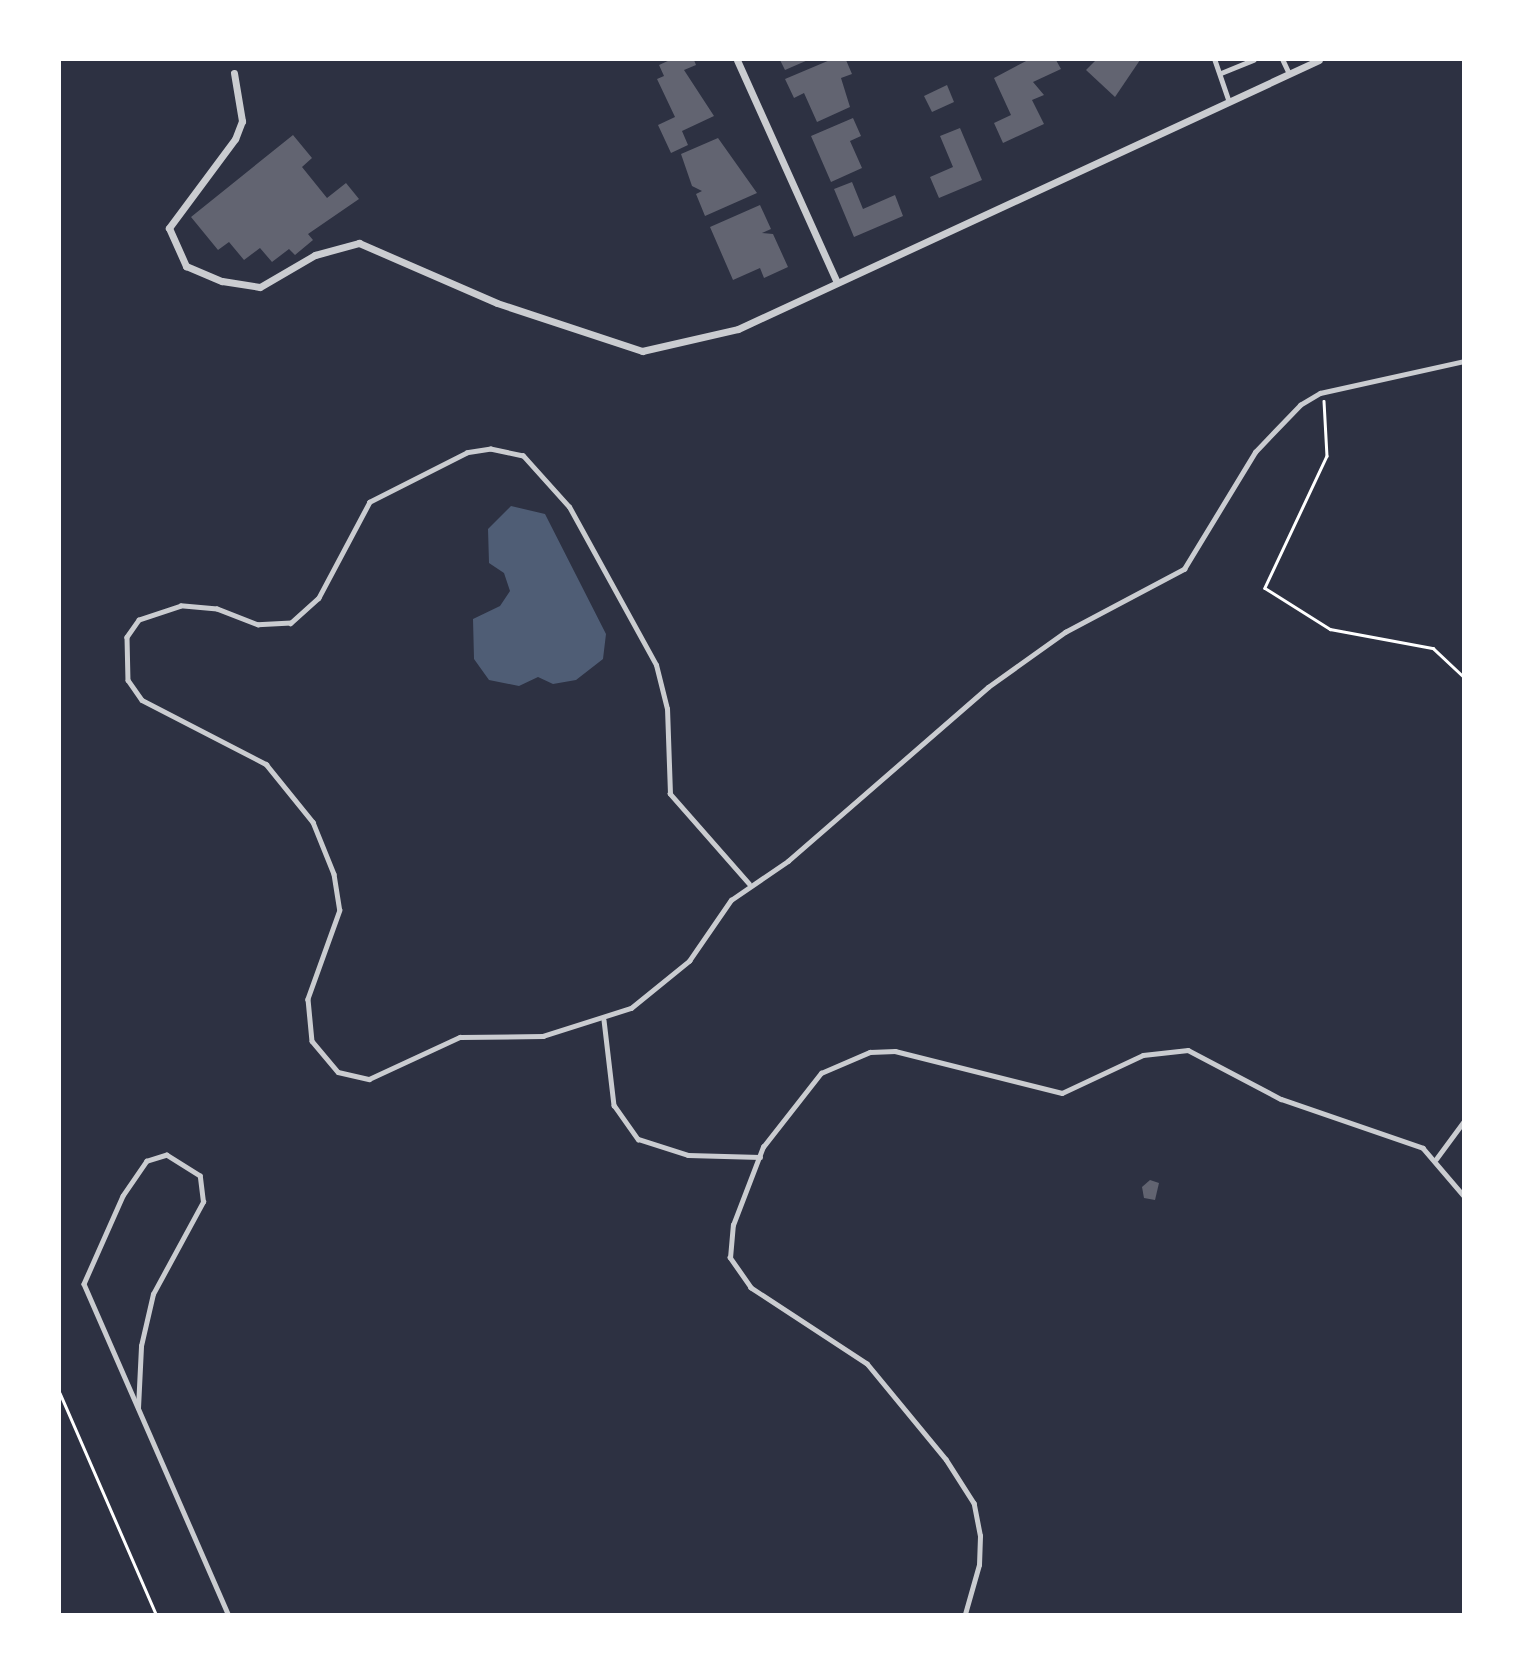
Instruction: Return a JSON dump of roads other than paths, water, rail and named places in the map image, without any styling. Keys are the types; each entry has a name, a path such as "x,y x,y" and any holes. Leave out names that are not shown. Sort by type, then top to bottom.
{"street":[{"path":"737,60 837,283"},
{"path":"234,73 242,121 235,139 169,228 186,266 222,281 260,286 316,256 359,243 497,303 642,351 738,329 1319,60"}],"lane":[{"path":"1215,60 1229,102"},
{"path":"1221,73 1254,60"},
{"path":"1283,60 1289,73"},
{"path":"749,884 670,794 667,709 656,665 569,506 523,456 491,449 467,453 370,502 319,598 291,623 258,625 217,609 181,606 139,621 127,637 123,660 142,700 266,764 296,796 328,856 338,926 308,999 307,1021 316,1049 338,1072 369,1079 460,1037 543,1036 604,1020 631,1007 689,961 713,922 749,884 788,861 1016,666 1065,632 1184,569 1255,452 1279,423 1320,393 1464,362"},
{"path":"604,1020 614,1105 638,1139 688,1155 760,1157"},
{"path":"964,1615 979,1565 980,1536 974,1504 946,1460 857,1355 777,1309 736,1275 729,1238 760,1157 799,1094 821,1073 870,1052 953,1062 1062,1093 1164,1049 1205,1055 1281,1099 1388,1133 1436,1159 1464,1196"},
{"path":"1436,1159 1464,1121"},
{"path":"138,1408 141,1346 153,1294 203,1202 200,1176 167,1155 147,1161 123,1196 84,1284 228,1615"}],"water":[{"path":"511,506 545,514 606,634 603,659 576,680 553,684 538,677 519,686 489,680 474,659 473,619 500,606 510,591 504,573 489,563 488,529"}]}
